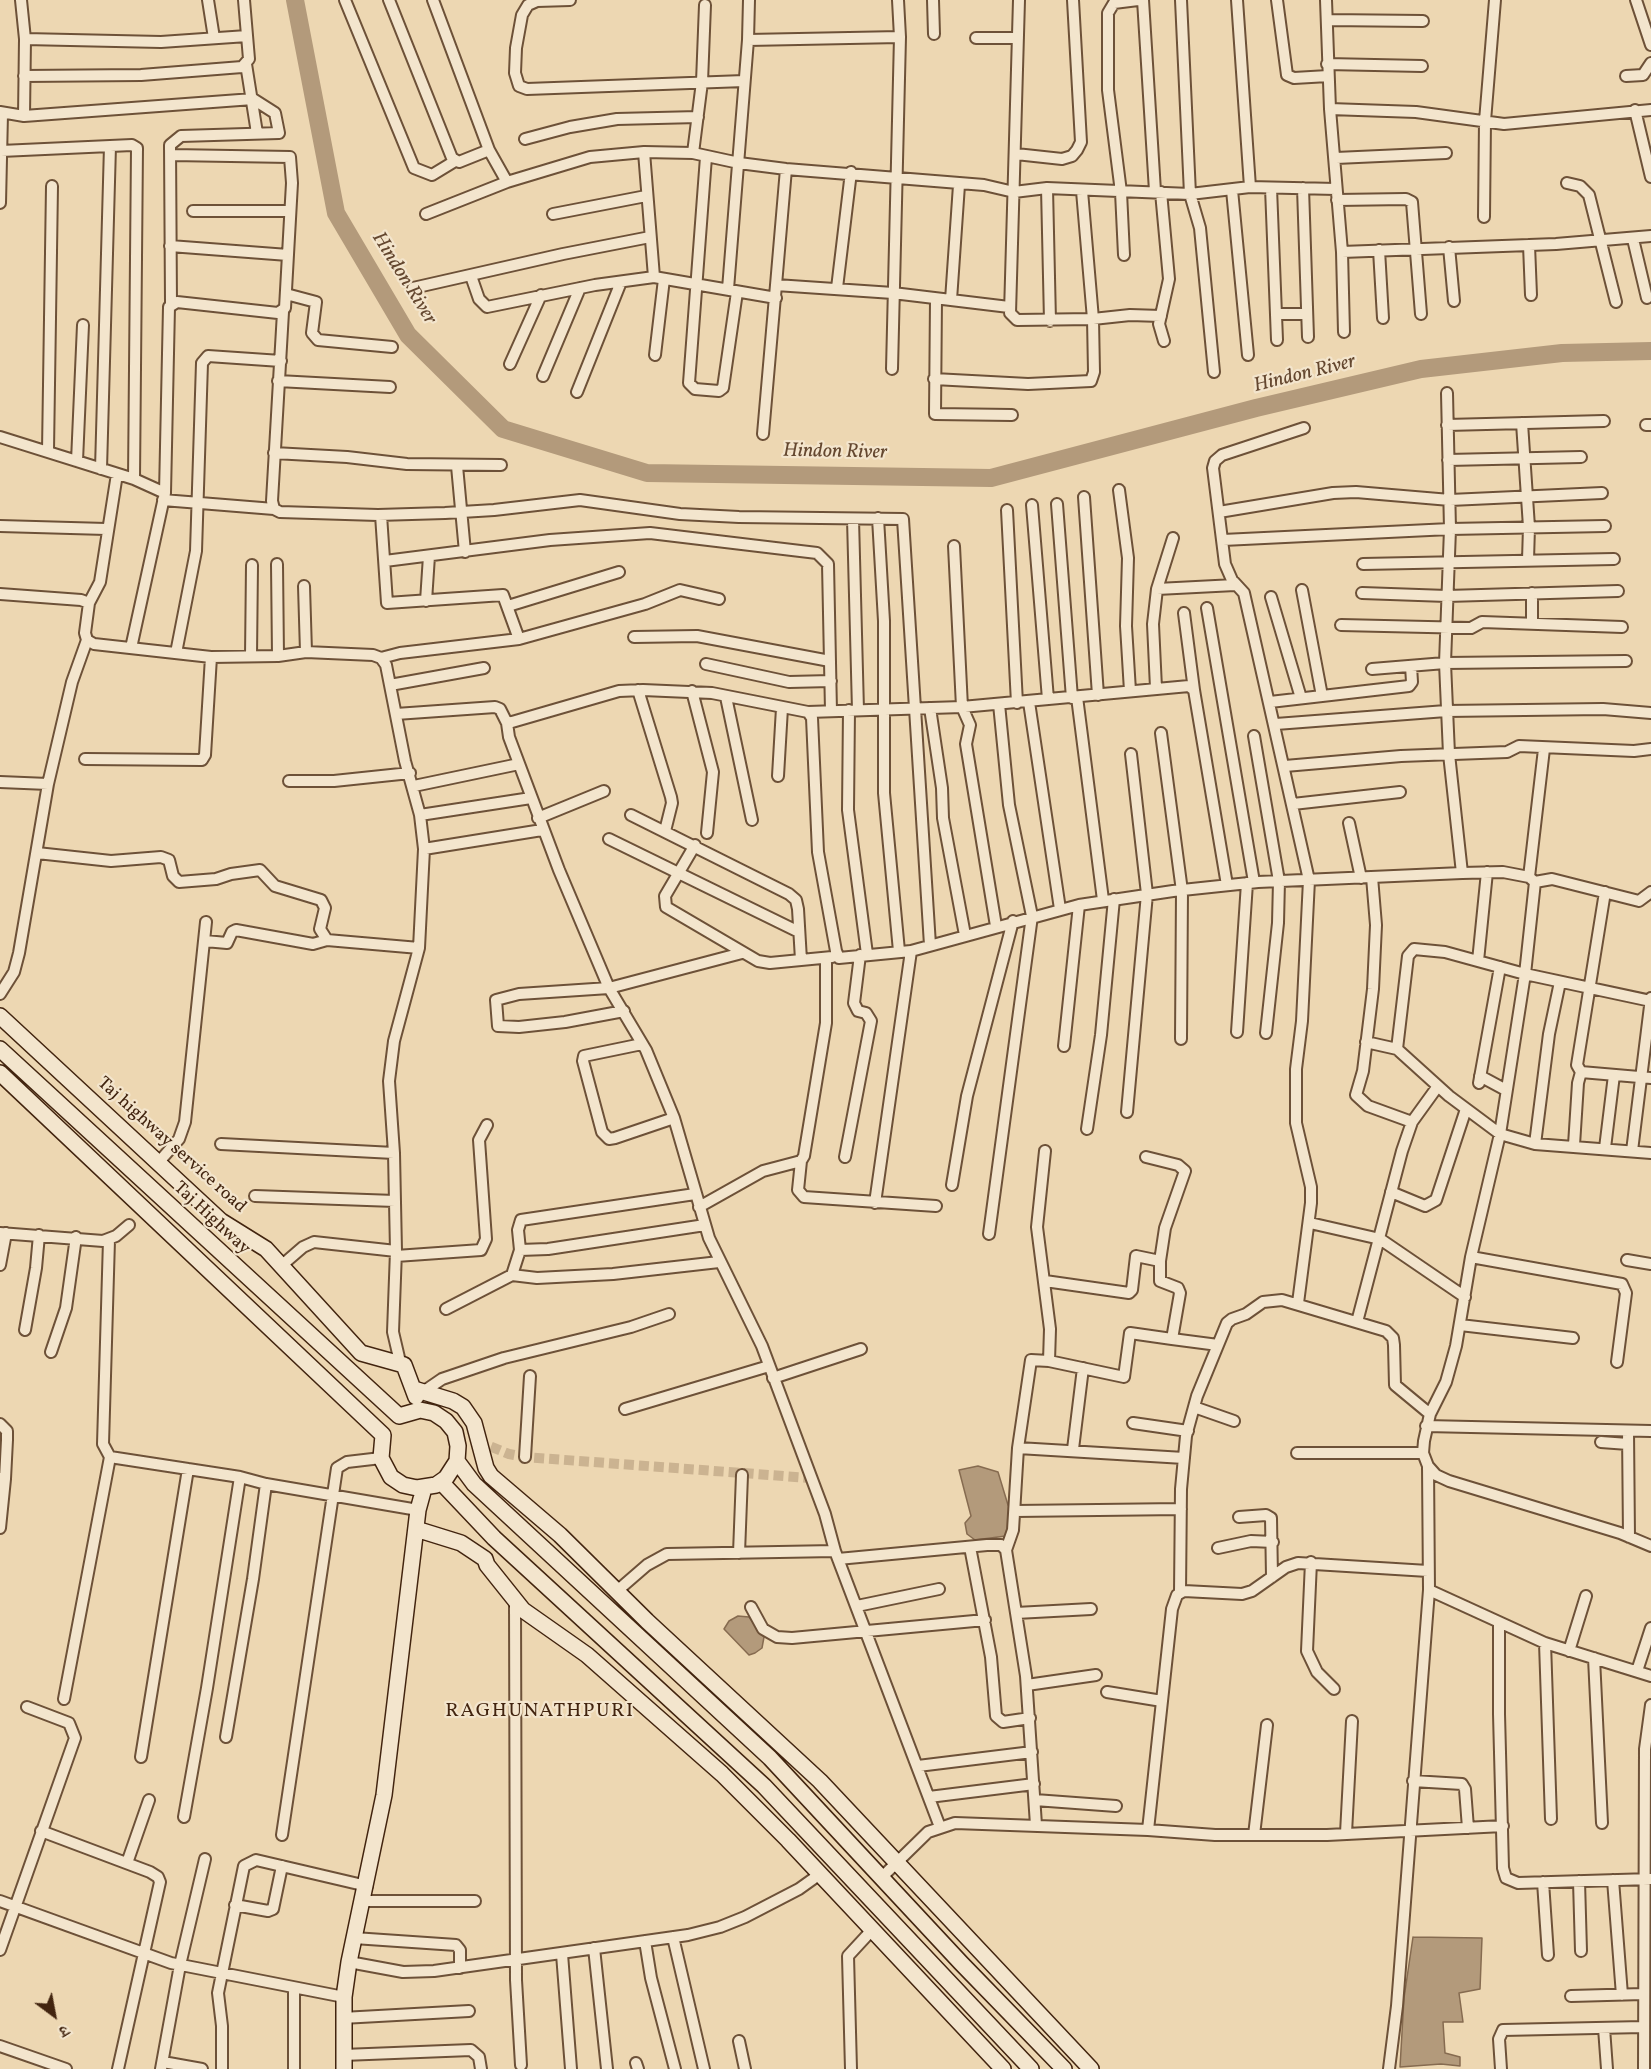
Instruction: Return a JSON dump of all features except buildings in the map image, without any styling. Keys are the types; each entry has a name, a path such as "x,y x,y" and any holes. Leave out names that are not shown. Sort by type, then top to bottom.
{"main road":[{"name":"Taj highway service road","path":"0,1016 221,1221 261,1245 361,1353 372,1358 400,1362"},
{"name":"Taj Highway","path":"0,1049 399,1416 420,1410"},
{"path":"0,1073 383,1435 381,1458 387,1471 397,1482 410,1487 424,1488 441,1482 451,1473 457,1461 459,1446 451,1426 441,1416 420,1410 418,1390 406,1368 400,1362"},
{"path":"418,1390 453,1401 463,1407 474,1423 486,1468 491,1476 560,1535 820,1780 1091,2069"},
{"path":"457,1461 474,1484 770,1758 1064,2069"},
{"path":"441,1482 487,1531 764,1786 1031,2069"},
{"path":"344,2062 342,2018 344,1997 349,1962 367,1886 384,1795 418,1510 424,1488"},
{"path":"416,1529 460,1543 485,1559 515,1602 533,1619 575,1645 631,1692 757,1808 1003,2069"},
{"path":"485,1559 487,1531"}],"street":[{"path":"21,0 25,39 24,116"},
{"path":"208,0 214,38"},
{"path":"24,76 141,75 242,67 249,59 244,0"},
{"path":"345,0 414,168 432,175 455,161 489,150"},
{"path":"389,0 455,161"},
{"path":"433,0 489,150 507,182"},
{"path":"570,0 537,1 528,5 522,15 516,48 515,72 519,86 527,89 744,81"},
{"path":"706,157 689,383 695,389 719,391 723,388 733,290 749,0"},
{"path":"892,369 900,37 898,0"},
{"path":"933,0 934,34"},
{"path":"1019,0 1016,154 1009,307 1013,319 1050,321 1130,315 1161,316"},
{"path":"1016,154 1062,159 1072,156 1081,142 1073,0"},
{"path":"1124,255 1121,192 1108,90 1108,13 1114,3 1138,0"},
{"path":"1143,0 1158,191 1169,279 1161,316 1160,330 1164,341"},
{"path":"1181,0 1190,194 1200,228 1214,372"},
{"path":"1237,0 1250,188"},
{"path":"1277,0 1287,75 1294,78 1328,76"},
{"path":"1326,0 1327,64 1342,252 1344,332"},
{"path":"1484,217 1485,122 1495,0"},
{"path":"1636,0 1651,45"},
{"path":"693,153 702,82 705,5"},
{"path":"1327,20 1423,21"},
{"path":"25,39 161,42 247,36"},
{"path":"748,40 900,37"},
{"path":"976,38 1018,38"},
{"path":"1626,76 1643,75 1651,63"},
{"path":"246,64 257,133"},
{"path":"1327,64 1422,66"},
{"path":"0,203 1,113 24,116 253,99 275,113 279,133 181,136 170,145 172,155 171,304 169,307 164,496 131,648"},
{"path":"1330,109 1416,112 1485,122 1547,122 1635,110 1651,110"},
{"path":"1635,110 1651,177"},
{"path":"525,139 570,127 617,119 698,117"},
{"path":"2,151 132,145 137,147 139,153 134,479"},
{"path":"101,469 110,146"},
{"path":"644,152 650,237 659,278 654,355"},
{"path":"426,214 507,182 590,157 644,152 693,153 739,163 786,169 851,172 959,185 984,185 1014,192 1047,188 1190,194 1250,188 1303,188 1336,195 1410,200 1421,314"},
{"path":"1336,158 1446,153"},
{"path":"172,155 290,157 291,211 278,381 272,501 274,509"},
{"path":"763,434 786,169"},
{"path":"837,288 851,172"},
{"path":"1567,183 1586,190 1616,302"},
{"path":"951,300 959,185"},
{"path":"48,452 52,186"},
{"path":"1047,188 1050,321"},
{"path":"1271,188 1277,340"},
{"path":"1303,188 1308,337"},
{"path":"1232,190 1248,355"},
{"path":"934,379 1028,384 1087,383 1093,378 1093,319 1082,191"},
{"path":"553,214 646,196"},
{"path":"193,211 291,211"},
{"path":"1342,252 1529,245 1651,236"},
{"path":"413,288 650,237"},
{"path":"1633,239 1647,298"},
{"path":"1529,245 1531,295"},
{"path":"170,246 288,255"},
{"path":"1449,247 1454,301"},
{"path":"1379,250 1383,318"},
{"path":"471,276 479,299 487,307 580,288 659,278 776,298"},
{"path":"577,392 621,282"},
{"path":"776,285 893,293 1009,307"},
{"path":"543,376 580,288"},
{"path":"286,294 316,302 312,333 318,340 392,347"},
{"path":"510,364 541,295"},
{"path":"936,299 934,379 936,414 1012,415"},
{"path":"171,304 184,302 283,312"},
{"path":"1276,314 1307,314"},
{"path":"77,461 83,325"},
{"path":"176,653 196,551 204,358 280,360"},
{"path":"278,381 390,387"},
{"path":"1447,393 1450,529 1444,663 1449,754 1462,873"},
{"path":"1447,425 1604,421"},
{"path":"1522,423 1529,527 1528,560"},
{"path":"1298,1303 1310,1223 1311,1187 1296,1123 1296,1069 1303,1009 1309,880 1276,724 1244,593 1228,574 1213,468 1215,460 1222,455 1304,428"},
{"path":"0,437 134,479 164,496 197,503 274,509 280,512 381,515 460,512 580,500 692,514 853,519 899,517 905,523 930,945"},
{"path":"274,453 457,466 501,465"},
{"path":"1448,460 1581,457"},
{"path":"457,466 465,552"},
{"path":"0,994 14,972 19,953 48,784 72,682 87,640 85,633 89,603 99,582 106,529 117,474"},
{"path":"1119,490 1128,558 1126,626 1130,691"},
{"path":"1219,512 1332,493 1356,492 1450,500 1602,493"},
{"path":"1084,496 1098,695"},
{"path":"1057,504 1074,698 1108,899 1101,1035 1087,1129"},
{"path":"1032,505 1048,699"},
{"path":"1007,510 1017,703"},
{"path":"381,515 387,603 503,595 519,639"},
{"path":"878,518 884,621 884,793 899,951"},
{"path":"845,1157 871,1021 866,1013 858,1011 854,1003 863,954 848,810 853,710 853,519"},
{"path":"0,526 106,529"},
{"path":"1223,540 1450,529 1605,526"},
{"path":"385,561 550,540 650,533 817,553 828,564 831,711"},
{"path":"1156,688 1154,624 1157,589 1173,538"},
{"path":"954,546 962,707 970,719 966,744 996,926"},
{"path":"426,601 429,556"},
{"path":"1363,564 1614,559"},
{"path":"277,564 278,656"},
{"path":"252,566 252,656"},
{"path":"508,606 619,572"},
{"path":"1157,589 1235,585"},
{"path":"304,586 306,652"},
{"path":"381,658 400,653 519,639 645,604 680,590 719,599"},
{"path":"1302,590 1322,696"},
{"path":"1362,593 1447,596 1618,591"},
{"path":"1532,593 1532,624"},
{"path":"0,594 81,600 89,603"},
{"path":"1270,597 1301,698"},
{"path":"1208,608 1250,883 1237,1032"},
{"path":"1184,613 1194,690 1227,885"},
{"path":"1341,625 1445,629 1471,628 1482,622 1622,627"},
{"path":"634,637 697,636 830,662"},
{"path":"87,640 94,644 211,657 278,656 306,652 374,655 381,658 386,665 420,815 424,849 419,948 390,1058 389,1103 394,1153 396,1253 393,1332 400,1362"},
{"path":"85,759 201,760 205,755 211,657"},
{"path":"1372,669 1444,663 1626,661"},
{"path":"706,664 789,682 831,681"},
{"path":"1270,702 1409,686 1412,682 1411,666"},
{"path":"390,685 484,668"},
{"path":"507,723 619,691 638,690 692,691 808,712 962,707 1074,698 1183,685 1194,690"},
{"path":"638,690 671,797 672,803 665,831"},
{"path":"692,691 713,772 707,833"},
{"path":"726,697 752,820"},
{"path":"1029,702 1060,909"},
{"path":"989,1234 1032,916 1009,805 999,704"},
{"path":"396,714 495,707 501,709 507,723 508,737 542,830 609,987 642,1044 674,1118 705,1225 719,1262 762,1346 825,1514 837,1555 940,1827"},
{"path":"778,776 782,708"},
{"path":"930,708 942,788 945,830 965,935"},
{"path":"1276,724 1446,711 1603,709 1651,713"},
{"path":"808,712 812,718 818,852 832,958 826,1023 804,1156 801,1161 798,1190 804,1197 936,1206"},
{"path":"1161,733 1182,891 1181,1039"},
{"path":"1254,736 1279,881 1278,923 1266,1033"},
{"path":"1285,766 1507,752 1519,746 1634,752 1651,749"},
{"path":"1544,748 1525,974 1500,1134 1471,1257 1460,1325 1446,1382 1426,1426 1423,1453 1428,1466 1436,1475 1449,1481 1629,1537 1651,1546"},
{"path":"1127,1112 1147,894 1131,754"},
{"path":"414,786 519,764"},
{"path":"289,781 334,781 410,773"},
{"path":"0,782 48,784"},
{"path":"538,818 604,791"},
{"path":"1293,804 1400,792"},
{"path":"420,815 531,798"},
{"path":"631,815 789,894 796,900 801,960"},
{"path":"1349,823 1366,877 1376,946 1366,1042 1357,1099 1412,1122"},
{"path":"424,849 542,830"},
{"path":"609,838 799,932"},
{"path":"695,845 665,896 666,907 742,953 770,963 911,951 1078,904 1250,883 1503,872 1532,879 1552,879 1639,901 1651,892"},
{"path":"37,853 111,861 161,857 169,860 173,876 179,882 216,879 231,874 260,870 275,886 321,900 325,908 320,929 327,940"},
{"path":"1478,961 1487,872"},
{"path":"1574,1145 1578,1083 1581,1072 1578,1058 1605,892"},
{"path":"1064,1046 1078,904"},
{"path":"158,1163 179,1139 185,1122 206,921"},
{"path":"952,1185 967,1096 1013,921"},
{"path":"205,941 227,943 232,932 236,930 313,944 327,940 419,948"},
{"path":"1397,1049 1409,952 1431,950 1560,982 1651,1000 1645,1078 1632,1151"},
{"path":"875,1203 911,951"},
{"path":"624,1011 565,1022 519,1027 498,1026 496,1000 519,994 609,987 742,953"},
{"path":"1500,967 1480,1079 1506,1090"},
{"path":"1534,1143 1560,982"},
{"path":"1366,1042 1397,1049 1438,1086 1500,1134 1534,1143 1651,1154"},
{"path":"642,1044 584,1056 583,1061 602,1132 609,1138 615,1138 674,1118"},
{"path":"1581,1072 1645,1078"},
{"path":"1605,1148 1614,1075"},
{"path":"1357,1322 1412,1122 1438,1086"},
{"path":"1391,1192 1425,1206 1436,1200 1466,1109"},
{"path":"281,1266 303,1247 314,1242 396,1253 481,1250 486,1239 479,1140 487,1125"},
{"path":"221,1144 394,1153"},
{"path":"1045,1151 1036,1227 1046,1281 1050,1329 1049,1361"},
{"path":"1146,1157 1178,1165 1185,1171 1165,1228 1160,1261 1160,1281 1178,1288 1180,1293 1172,1339"},
{"path":"699,1207 763,1172 801,1161"},
{"path":"512,1275 520,1250 519,1223 524,1219 695,1194"},
{"path":"255,1196 395,1201"},
{"path":"1310,1223 1380,1239 1465,1297"},
{"path":"0,1265 3,1233 109,1240 129,1225"},
{"path":"520,1250 548,1249 705,1225"},
{"path":"25,1330 36,1268 39,1235"},
{"path":"51,1352 66,1308 76,1238"},
{"path":"64,1699 110,1457 104,1444 109,1240"},
{"path":"1046,1281 1129,1293 1132,1290 1136,1256 1160,1261"},
{"path":"1471,1257 1623,1284 1626,1293 1617,1362"},
{"path":"1627,1260 1651,1264"},
{"path":"446,1309 512,1275 546,1278 613,1274 719,1262"},
{"path":"1148,1830 1172,1609 1180,1592 1182,1555 1180,1509 1188,1431 1194,1407 1229,1321 1263,1302 1282,1300 1298,1303 1390,1334 1394,1345 1395,1385 1430,1414"},
{"path":"418,1390 442,1379 504,1358 631,1327 669,1314"},
{"path":"1460,1325 1573,1338"},
{"path":"1036,1825 1027,1685 1006,1550 1013,1536 1018,1448 1031,1360 1049,1361 1124,1377 1130,1333 1218,1345"},
{"path":"773,1378 861,1349"},
{"path":"625,1409 769,1366"},
{"path":"1074,1449 1083,1368"},
{"path":"525,1457 530,1376"},
{"path":"1194,1407 1234,1421"},
{"path":"1133,1423 1188,1431"},
{"path":"0,1424 7,1431 0,1528"},
{"path":"1426,1426 1651,1431"},
{"path":"1628,1431 1629,1537"},
{"path":"1601,1442 1628,1444"},
{"path":"1018,1448 1074,1449 1184,1458"},
{"path":"1297,1453 1423,1453"},
{"path":"110,1457 240,1477 267,1484 418,1510"},
{"path":"282,1835 337,1468 347,1462 381,1458"},
{"path":"1389,2069 1397,2007 1429,1590 1428,1466"},
{"path":"141,1757 188,1469"},
{"path":"739,1553 742,1475"},
{"path":"184,1817 240,1477"},
{"path":"226,1737 267,1484"},
{"path":"1015,1511 1180,1509"},
{"path":"1239,1517 1269,1516 1273,1521 1272,1577"},
{"path":"1218,1548 1251,1541 1272,1542"},
{"path":"617,1591 647,1565 668,1554 837,1555 997,1545 1006,1550"},
{"path":"970,1546 985,1620 996,1716 1003,1722 1030,1718"},
{"path":"1180,1592 1242,1594 1252,1591 1286,1567 1311,1562 1428,1571"},
{"path":"1311,1562 1307,1651 1317,1672 1334,1689"},
{"path":"857,1606 939,1589"},
{"path":"1429,1590 1545,1643 1651,1676"},
{"path":"1569,1651 1586,1596"},
{"path":"515,1602 516,1961 521,2065"},
{"path":"751,1606 763,1629 777,1637 867,1632 985,1620"},
{"path":"1016,1613 1091,1609"},
{"path":"1499,1623 1503,1868 1506,1878 1512,1882 1648,1879"},
{"path":"1637,1671 1651,1628"},
{"path":"1545,1643 1551,1819"},
{"path":"1594,1658 1602,1823"},
{"path":"1027,1685 1096,1675"},
{"path":"1107,1692 1162,1701"},
{"path":"1644,2069 1643,1994 1648,1879 1645,1749 1651,1705"},
{"path":"0,1950 74,1733 69,1723 27,1707"},
{"path":"1346,1833 1352,1721"},
{"path":"1254,1835 1267,1725"},
{"path":"918,1766 1032,1752"},
{"path":"1413,1781 1462,1784 1465,1789 1467,1828"},
{"path":"929,1797 1034,1784"},
{"path":"127,1863 149,1800"},
{"path":"1035,1800 1116,1806"},
{"path":"881,1878 919,1839 940,1827 955,1823 1254,1835 1503,1826"},
{"path":"40,1831 150,1872 158,1877 160,1882 118,2069"},
{"path":"202,2069 162,2066 180,1965 205,1859"},
{"path":"222,2069 222,2026 217,2000 242,1871 247,1863 256,1860 367,1886"},
{"path":"235,1905 268,1911 273,1909 282,1866"},
{"path":"349,1962 403,1972 460,1968 673,1937 720,1927 745,1917 799,1889 820,1874"},
{"path":"1613,1880 1622,1995"},
{"path":"1579,1881 1581,1951"},
{"path":"1543,1882 1548,1955"},
{"path":"0,1901 180,1965 344,1997"},
{"path":"363,1901 475,1901"},
{"path":"851,2069 848,1956 872,1930"},
{"path":"673,1937 704,2069"},
{"path":"354,1938 456,1945 460,1950 460,1968"},
{"path":"645,1941 651,1978 675,2069"},
{"path":"594,1948 607,2069"},
{"path":"562,1954 571,2069"},
{"path":"294,1988 294,2069"},
{"path":"1571,1996 1643,1994"},
{"path":"342,2018 469,2011"},
{"path":"1501,2069 1499,2039 1503,2030 1643,2027"},
{"path":"1604,2028 1607,2069"},
{"path":"739,2041 745,2069"},
{"path":"0,2046 66,2069"},
{"path":"344,2062 471,2050 480,2057 481,2069"}],"shaded area":[{"path":"978,1466 998,1472 1008,1505 1015,1512 1006,1536 975,1540 967,1534 965,1523 971,1516 959,1470"},
{"path":"738,1616 749,1617 764,1637 762,1648 755,1653 749,1655 724,1629 729,1621"},
{"path":"1413,1937 1482,1938 1480,1989 1459,1993 1463,2022 1443,2022 1445,2053 1460,2057 1460,2066 1441,2064 1400,2067 1404,1998"}],"waterway":[{"name":"Hindon River","path":"295,0 336,213 408,335 503,429 647,473 991,478 1256,408 1421,369 1562,353 1651,351"}],"tunnel":[{"path":"477,1441 509,1454 525,1457 810,1478"}],"district":[{"name":"RAGHUNATHPURI","path":"540,1712"}]}
